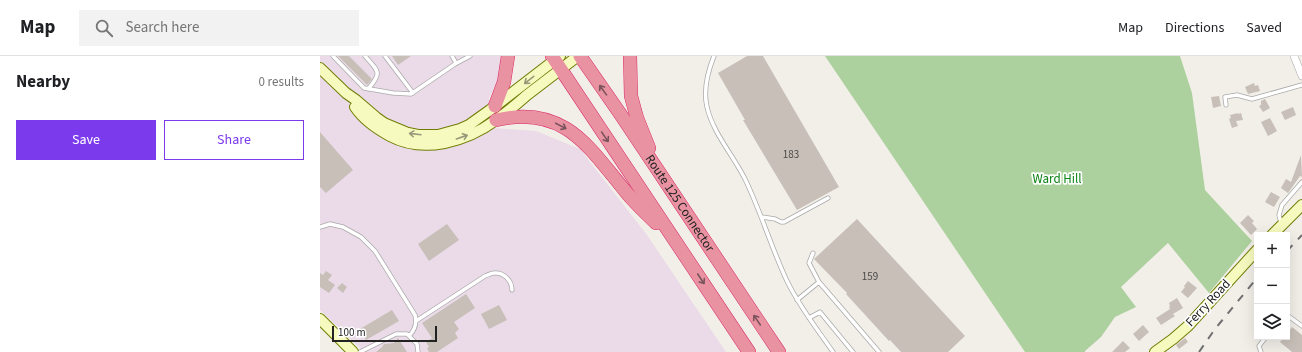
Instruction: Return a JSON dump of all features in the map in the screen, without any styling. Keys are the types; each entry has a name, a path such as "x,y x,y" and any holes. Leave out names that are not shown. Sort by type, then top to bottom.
{"highway":[{"path":"495,106 504,82 508,56"},
{"name":"Route 125 Connector","path":"579,56 657,168 779,352"},
{"path":"630,56 634,109 657,168"},
{"name":"Route 125 Connector","path":"556,60 749,352"},
{"path":"496,120 511,117 539,118 563,127 579,137 639,207 679,247"}],"street":[{"path":"320,68 346,93 380,120 408,133 418,135 438,135 460,129 469,124 556,60 579,56"},
{"path":"1294,56 1302,76"},
{"path":"346,93 357,110 374,126 391,137 409,143 440,144 468,136 496,120 556,60"},
{"path":"1275,232 1302,205"},
{"name":"Ferry Road","path":"1155,352 1188,326 1254,253"},
{"path":"320,319 353,352"}],"lane":[{"path":"333,56 364,88 393,94 411,94 456,63 470,56"},
{"path":"365,56 377,70 378,74 377,78 368,89"},
{"path":"385,56 413,93"},
{"path":"452,56 456,63"},
{"path":"714,56 709,71 706,90 706,104 710,118 744,178 762,217 787,282 809,318 834,352"},
{"path":"1226,105 1225,97 1227,96 1236,95 1252,99 1302,85"},
{"path":"1282,225 1279,215 1282,205 1302,182"},
{"path":"762,217 784,222 828,198"},
{"path":"320,227 330,224 343,227 361,237 375,252 415,315 416,321 414,330 409,336"},
{"path":"813,253 809,263 819,282 879,352"},
{"path":"416,321 485,276 496,273 503,274 512,286 512,290"},
{"path":"798,300 819,282"},
{"path":"809,318 820,312 854,352"},
{"path":"1290,317 1302,326"},
{"path":"360,352 396,334 407,334 417,344 418,352"},
{"path":"1261,352 1259,346 1264,340"}],"shaded area":[{"path":"320,56 503,56 499,78 489,98 494,128 536,131 580,149 647,235 726,352 364,352 320,310"}],"green space":[{"name":"Ward Hill","path":"825,56 1180,56 1192,93 1205,190 1252,241 1209,293 1168,243 1121,287 1136,307 1115,317 1101,337 1085,352 1025,352"}],"building":[{"path":"338,56 349,56 372,79 367,85"},
{"path":"392,56 411,56 398,65"},
{"path":"747,56 763,56 839,187 797,210 743,120 745,120 718,73"},
{"path":"1254,83 1255,86 1258,85 1260,91 1248,94 1245,87"},
{"path":"1219,96 1221,106 1213,108 1211,97"},
{"path":"1265,99 1270,108 1263,112 1259,106 1261,105 1261,101"},
{"path":"1293,107 1296,115 1285,120 1281,112"},
{"path":"1241,113 1243,120 1236,121 1238,126 1232,128 1229,119 1231,118 1230,115"},
{"path":"1270,118 1277,131 1268,136 1261,122"},
{"path":"320,132 353,170 326,193 320,187"},
{"path":"1301,155 1302,177 1300,176 1288,193 1281,188 1286,179 1291,182"},
{"path":"1271,192 1280,197 1274,207 1265,202"},
{"path":"1248,215 1254,221 1252,223 1257,229 1251,235 1240,223"},
{"path":"857,219 965,336 948,352 901,352 890,340 889,341 846,294 847,293 814,259"},
{"path":"447,224 459,240 429,261 418,244"},
{"path":"326,271 332,275 328,280 335,285 329,293 320,287 320,273 323,275"},
{"path":"1188,281 1197,288 1188,298 1181,292"},
{"path":"342,283 347,287 343,293 337,288"},
{"path":"466,294 475,308 454,322 459,329 455,333 458,338 437,352 429,352 427,348 429,347 426,342 432,338 422,323"},
{"path":"1177,298 1183,308 1173,314 1175,316 1161,325 1156,318 1170,309 1169,303"},
{"path":"499,305 507,320 489,329 481,314"},
{"path":"392,310 399,321 366,340 360,329"},
{"path":"1143,325 1149,332 1139,341 1133,334"},
{"path":"1292,327 1302,335 1302,352 1292,352 1280,342 1282,340 1290,340 1290,330"},
{"path":"398,338 407,352 376,352 384,344 394,343"},
{"path":"1185,338 1188,342 1179,349 1176,345"},
{"path":"1123,341 1130,348 1125,352 1112,352"}],"railway":[{"path":"1290,248 1302,235"},
{"path":"1199,352 1215,329 1254,282"}]}
